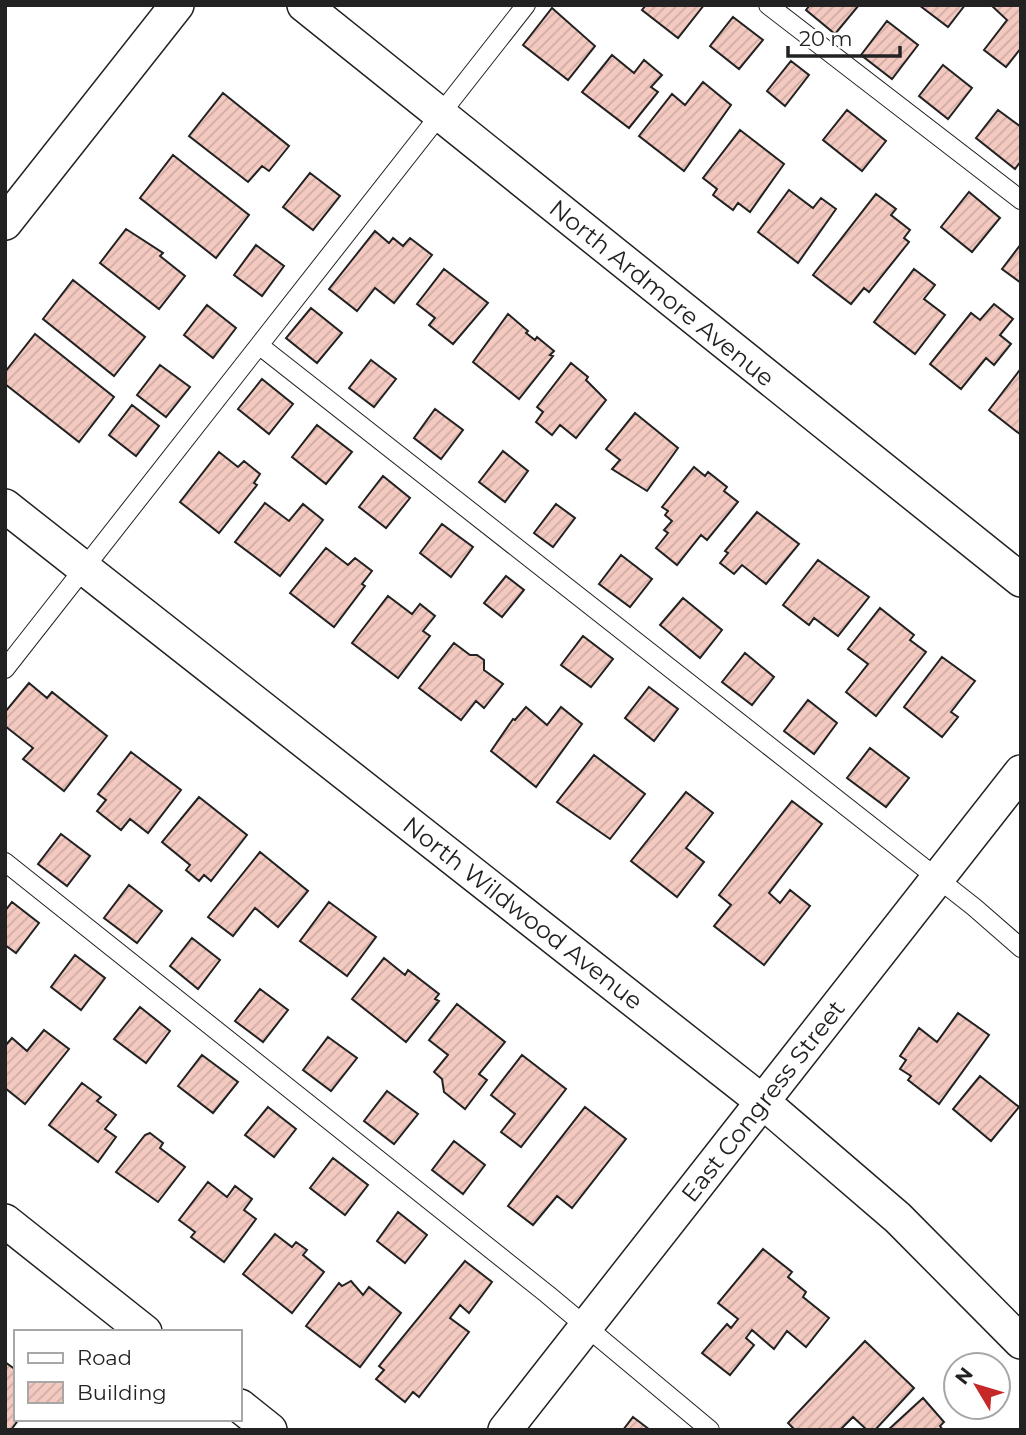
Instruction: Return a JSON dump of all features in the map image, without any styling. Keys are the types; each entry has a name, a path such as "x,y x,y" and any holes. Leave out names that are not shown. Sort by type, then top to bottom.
{"street":[{"path":"5,223 177,5"},
{"name":"North Ardmore Avenue","path":"304,5 1021,580"},
{"name":"North Wildwood Avenue","path":"5,506 763,1102 898,1218 1021,1342"},
{"name":"East Congress Street","path":"505,1430 1021,772"},
{"path":"5,1221 142,1330"},
{"path":"242,1408 270,1430"}],"lane":[{"path":"5,669 442,116 526,5"},
{"path":"768,5 1021,201"},
{"path":"260,346 937,878 1021,948"},
{"path":"5,862 587,1327 710,1430"}],"building":[{"path":"646,5 704,5 678,38 642,10"},
{"path":"810,5 859,5 835,34 806,10"},
{"path":"919,5 965,5 948,27"},
{"path":"991,5 1021,5 1021,48 1006,67 984,50 1007,20"},
{"path":"552,8 595,46 568,80 523,45"},
{"path":"733,17 763,40 739,69 710,46"},
{"path":"887,21 918,45 892,79 861,55"},
{"path":"612,55 634,73 644,60 662,75 651,87 658,92 629,128 582,92"},
{"path":"791,61 809,75 785,106 767,91"},
{"path":"943,65 972,88 948,119 919,96"},
{"path":"703,82 731,105 684,171 639,136 672,94 685,105"},
{"path":"223,93 289,146 269,171 262,166 248,182 189,136"},
{"path":"847,110 886,141 862,171 823,140"},
{"path":"998,110 1021,127 1021,161 1015,169 976,138"},
{"path":"740,130 784,164 750,212 738,203 733,210 713,195 717,189 703,178"},
{"path":"173,155 249,215 216,258 140,198"},
{"path":"310,173 340,196 313,230 283,207"},
{"path":"789,190 813,208 821,198 836,209 798,263 758,232"},
{"path":"969,192 1000,218 972,252 941,227"},
{"path":"876,194 896,209 891,215 910,230 904,238 909,242 869,292 864,288 851,304 813,275"},
{"path":"126,229 163,253 160,256 185,276 159,309 100,263"},
{"path":"375,231 389,243 393,238 403,246 410,238 432,255 394,303 375,288 357,311 329,289"},
{"path":"1021,244 1021,283 1002,269"},
{"path":"256,245 284,266 262,296 234,275"},
{"path":"444,269 488,303 453,344 429,325 435,318 417,304"},
{"path":"914,269 935,285 924,299 945,315 915,354 874,322"},
{"path":"73,280 145,337 114,376 43,319"},
{"path":"994,304 1013,319 1000,335 1011,344 994,365 986,358 961,389 930,364 971,313 980,320"},
{"path":"207,305 236,328 213,358 184,335"},
{"path":"311,308 342,333 317,363 286,338"},
{"path":"508,314 528,331 526,333 535,340 537,337 554,351 550,355 553,356 519,399 473,362"},
{"path":"35,334 114,397 79,442 5,384 5,372"},
{"path":"371,360 396,379 374,407 349,388"},
{"path":"571,363 588,377 586,380 606,400 576,438 560,425 552,435 536,422 543,412 537,407"},
{"path":"160,365 190,387 166,417 137,395"},
{"path":"1019,371 1021,372 1021,435 989,410"},
{"path":"262,379 293,404 269,434 238,409"},
{"path":"132,405 159,426 136,456 109,435"},
{"path":"435,409 463,430 441,459 414,438"},
{"path":"635,413 678,448 647,491 612,469 620,460 606,449"},
{"path":"317,425 352,452 326,484 292,457"},
{"path":"503,451 528,471 505,502 479,482"},
{"path":"219,452 238,467 244,461 260,474 254,483 257,485 219,533 180,502"},
{"path":"694,467 705,476 708,472 727,487 724,491 738,502 707,540 701,535 677,565 656,548 668,533 664,530 672,521 665,515 668,511 662,507"},
{"path":"383,476 410,498 386,528 359,507"},
{"path":"265,503 289,521 303,504 323,520 280,576 235,542"},
{"path":"556,504 575,518 553,547 534,533"},
{"path":"757,512 799,544 766,584 742,565 734,574 720,563 728,553 725,551"},
{"path":"442,524 473,547 451,577 420,553"},
{"path":"326,548 348,565 355,558 372,571 362,584 365,586 334,627 290,593"},
{"path":"621,555 652,579 630,607 599,584"},
{"path":"818,560 869,597 838,636 814,618 809,625 783,605"},
{"path":"506,576 524,590 502,617 484,603"},
{"path":"388,596 412,614 420,604 435,616 423,631 430,636 398,678 352,643"},
{"path":"683,598 722,630 700,658 660,625"},
{"path":"880,608 914,635 910,640 926,652 876,716 846,692 868,664 848,649"},
{"path":"583,636 613,659 591,687 561,665"},
{"path":"454,643 470,655 477,655 484,660 484,670 503,684 484,708 476,701 461,720 419,688"},
{"path":"745,653 774,677 752,705 722,682"},
{"path":"942,657 975,681 951,712 958,717 942,737 904,707"},
{"path":"29,683 47,698 52,692 107,736 64,791 23,759 33,748 5,726 5,712"},
{"path":"649,687 678,709 654,741 625,718"},
{"path":"808,700 837,723 814,754 784,731"},
{"path":"526,707 547,725 561,707 582,724 536,787 491,751 513,719"},
{"path":"870,748 909,778 886,807 847,778"},
{"path":"131,752 181,790 148,833 130,819 121,830 97,811 106,800 98,794"},
{"path":"594,755 645,794 610,839 557,802"},
{"path":"686,792 713,813 686,848 704,862 677,897 631,861"},
{"path":"199,797 247,835 211,881 204,875 199,881 186,870 190,865 162,842"},
{"path":"792,801 822,824 769,893 780,903 790,890 810,906 764,965 714,926 731,905 719,895"},
{"path":"61,834 90,856 67,886 38,864"},
{"path":"260,852 308,891 278,927 255,908 233,936 208,917"},
{"path":"129,885 162,911 137,943 104,918"},
{"path":"12,902 39,923 16,953 5,945 5,911"},
{"path":"329,902 376,937 347,976 300,941"},
{"path":"192,938 220,960 198,989 170,966"},
{"path":"75,955 105,978 81,1010 51,987"},
{"path":"384,958 405,975 408,970 439,994 435,999 439,1001 406,1042 352,999"},
{"path":"260,989 288,1010 263,1042 235,1021"},
{"path":"457,1004 505,1042 479,1074 487,1080 465,1109 444,1092 442,1079 434,1072 448,1055 429,1040"},
{"path":"140,1007 170,1031 146,1063 114,1039"},
{"path":"958,1013 989,1035 939,1104 908,1080 911,1076 900,1069 906,1060 900,1056 919,1028 937,1042"},
{"path":"44,1030 69,1049 25,1104 5,1088 5,1046 12,1038 27,1051"},
{"path":"328,1037 357,1058 331,1091 303,1070"},
{"path":"202,1055 238,1082 213,1113 178,1086"},
{"path":"522,1055 566,1089 521,1147 501,1132 515,1114 491,1095"},
{"path":"980,1076 1019,1107 991,1141 953,1109"},
{"path":"82,1083 101,1097 97,1101 116,1115 105,1129 116,1137 98,1162 49,1125"},
{"path":"387,1091 418,1114 394,1144 364,1121"},
{"path":"268,1107 296,1129 274,1157 245,1135"},
{"path":"585,1107 626,1139 572,1208 557,1196 533,1225 508,1206"},
{"path":"150,1133 163,1143 160,1148 185,1167 158,1202 116,1172 145,1135"},
{"path":"454,1141 485,1165 463,1194 432,1170"},
{"path":"333,1158 368,1185 345,1215 310,1188"},
{"path":"208,1182 227,1197 235,1186 252,1199 244,1210 256,1219 224,1262 191,1237 195,1232 179,1220"},
{"path":"398,1212 427,1235 405,1263 377,1241"},
{"path":"275,1234 292,1247 296,1242 307,1250 303,1255 324,1272 292,1313 243,1274"},
{"path":"763,1249 792,1272 788,1277 806,1292 803,1297 829,1318 806,1347 787,1331 774,1349 752,1330 746,1338 754,1345 730,1375 702,1353 727,1324 731,1328 738,1319 718,1303"},
{"path":"465,1261 492,1282 469,1313 460,1305 450,1318 469,1332 419,1397 413,1392 405,1402 376,1379 384,1370 379,1366"},
{"path":"351,1281 363,1295 369,1287 401,1313 360,1367 306,1326 339,1283 342,1286"},
{"path":"865,1341 914,1388 875,1430 867,1430 853,1417 840,1430 795,1430 788,1423"},
{"path":"5,1362 14,1369 14,1421 18,1421 11,1430 5,1430"},
{"path":"923,1398 944,1422 940,1426 943,1430 888,1430"},
{"path":"633,1417 650,1430 623,1430"}]}
